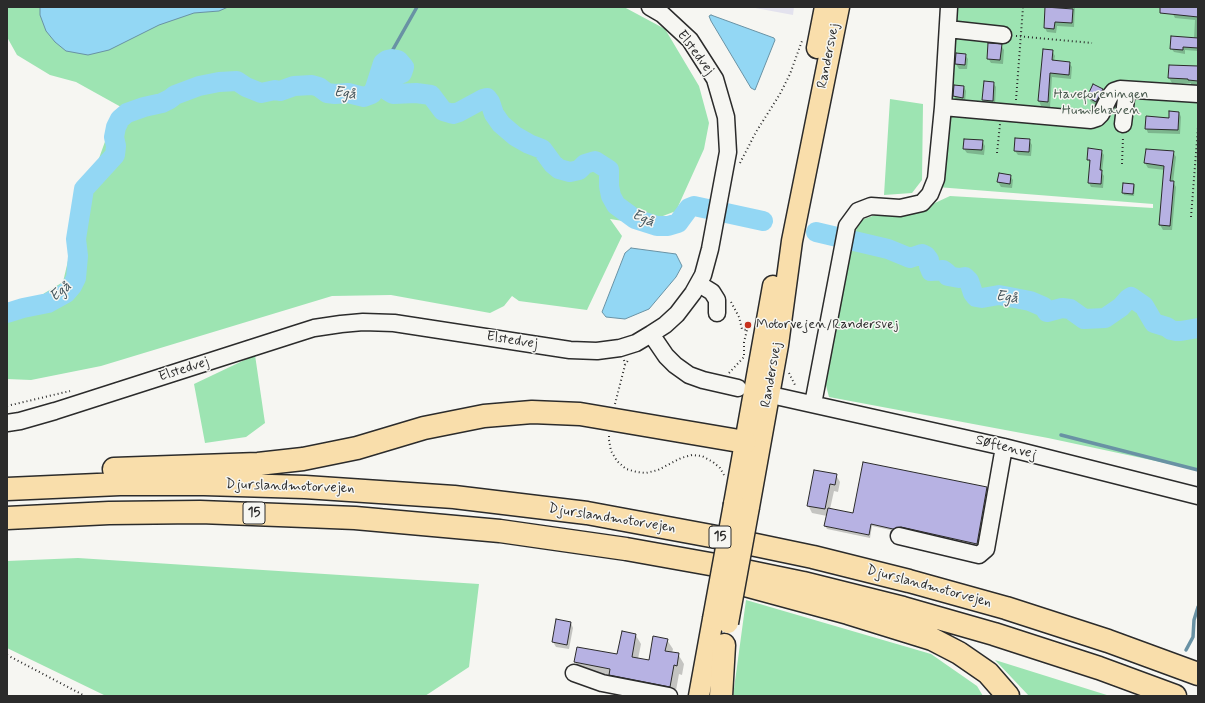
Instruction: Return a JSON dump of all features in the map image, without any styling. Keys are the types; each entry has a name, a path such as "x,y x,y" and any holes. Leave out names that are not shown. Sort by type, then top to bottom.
{"highway":[{"path":"7,476 102,470 258,464 303,459 357,448 424,428 484,416 532,412 580,414 752,444"},
{"name":"Djurslandmotorvejen","path":"7,489 120,484 204,484 305,487 454,497 646,523 813,557 909,581 1006,608 1101,638 1198,674"},
{"name":"Djurslandmotorvejen","path":"7,518 109,513 254,514 355,518 500,531 633,550 721,566 854,596 994,634 1099,668 1175,696"},
{"path":"500,531 740,584 848,613 932,639 959,653 988,673 1008,696"},
{"path":"904,631 931,643 956,658 983,681 995,696"},
{"path":"722,696 724,645"}],"main road":[{"name":"Randersvej","path":"699,696 720,621 752,444 780,243 825,7"},
{"name":"Randersvej","path":"752,444 778,345 792,241 839,7"},
{"name":"Randersvej","path":"712,696 724,645 720,621"}],"street":[{"name":"Elstedvej","path":"7,423 55,412 314,328 363,322 394,323 570,350 597,352 620,348 636,343 665,325 677,314 699,284 707,262 728,152 726,117 715,79 690,40 662,14 650,7"},
{"path":"806,403 847,226 858,211 871,206 900,208 922,203 930,194 936,179 943,107 949,7"},
{"path":"948,29 1003,35"},
{"path":"943,107 1091,120 1097,118 1110,96 1114,91 1120,89 1198,94"},
{"path":"1123,124 1127,90"},
{"path":"699,284 712,292 717,300 717,313"},
{"path":"651,334 666,356 675,365 689,374 718,384 738,388"},
{"name":"Søftenvej","path":"780,397 1004,447 1198,496"},
{"path":"899,536 979,555 986,549 1004,447"},
{"path":"574,673 602,683 670,696"}],"path":[{"path":"997,153 1008,113 1021,37 1023,7"},
{"path":"1003,35 1092,43"},
{"path":"738,168 747,149 780,94 790,74 803,36"},
{"path":"1122,164 1123,124"},
{"path":"1191,217 1198,127"},
{"path":"718,384 744,357 744,342 747,330 750,331"},
{"path":"620,348 625,365"},
{"path":"786,368 806,403"},
{"path":"7,406 74,390"},
{"path":"610,430 609,440 611,451 617,461 626,468 637,472 646,473 658,470 681,458 702,456 720,468 726,478"},
{"path":"7,655 85,696"}],"shaded area":[{"path":"750,7 794,7 793,15"}],"green space":[{"path":"7,7 624,7 665,29 699,86 709,123 704,149 676,211 642,224 610,219 622,236 587,310 519,301 512,296 504,306 490,313 391,295 332,296 101,366 31,380 7,379 7,303 33,300 63,282 71,248 74,210 84,186 98,161 107,136 121,107 76,82 50,75 17,55 7,37"},
{"name":"Haveforeningen Humlehaven","path":"950,7 1198,7 1198,470 1048,438 829,397 823,374 854,234 861,220 878,214 911,214 950,196 1153,208 1153,204 937,187"},
{"path":"890,99 923,104 922,180 912,193 884,195"},
{"path":"255,355 265,423 246,437 205,443 194,384"},
{"path":"78,558 479,584 469,667 425,696 106,696 7,648 7,561"},
{"path":"746,600 931,654 977,686 983,696 733,696"},
{"path":"995,660 1110,696 1029,696"}],"water":[{"path":"40,7 228,7 219,11 194,13 159,25 109,50 88,55 66,51 55,42 46,31 40,15"},
{"path":"711,15 774,38 775,40 755,90 751,88 711,21 709,16"},
{"path":"631,248 676,254 682,266 676,277 649,309 625,319 606,317 602,312 625,253"}],"building":[{"path":"1045,7 1073,9 1072,23 1055,22 1054,29 1044,28"},
{"path":"1160,7 1198,7 1198,17 1160,13"},
{"path":"1171,36 1198,38 1198,48 1183,47 1183,50 1170,49"},
{"path":"988,43 1002,44 1000,60 987,59"},
{"path":"1043,49 1053,50 1052,60 1070,62 1069,75 1050,73 1048,102 1038,101"},
{"path":"956,53 966,54 965,65 955,64"},
{"path":"1169,65 1198,66 1198,81 1168,78"},
{"path":"984,81 994,82 993,101 982,100"},
{"path":"1093,84 1103,89 1096,102 1087,97"},
{"path":"954,85 964,86 963,98 953,96"},
{"path":"1169,111 1179,112 1178,130 1145,129 1146,116 1169,118"},
{"path":"1015,138 1030,139 1029,152 1014,151"},
{"path":"964,139 983,140 982,150 963,149"},
{"path":"1088,148 1102,150 1100,170 1102,170 1101,184 1088,183 1090,160 1087,160"},
{"path":"1146,149 1174,151 1170,181 1174,181 1170,226 1159,225 1164,166 1144,163"},
{"path":"999,173 1011,175 1010,184 997,182"},
{"path":"1123,183 1134,184 1133,194 1122,193"},
{"path":"863,462 987,487 977,544 901,527 893,529 871,524 869,535 824,526 828,508 853,513"},
{"path":"814,470 837,474 835,485 830,484 825,509 807,506"},
{"path":"556,619 571,622 567,645 552,642"},
{"path":"622,631 636,634 632,657 649,660 653,636 668,639 665,651 679,653 677,666 674,665 670,687 609,675 610,669 574,662 577,647 617,654"}],"waterway":[{"path":"387,60 417,7"},
{"name":"Egå","path":"7,313 48,303 66,293 72,286 76,278 78,256 76,239 84,189 115,155 116,146 114,137 116,127 120,119 127,113 162,103 175,95 199,86 219,82 237,81 246,87 261,93 275,90 280,91 294,86 312,85 319,87 327,93 348,93 364,97 372,94 383,63 392,59 398,60 404,67 402,73 388,78 386,83 388,91 393,94 416,93 431,95 443,111 453,114 487,98 494,114 501,124 515,136 542,149 553,164 559,169 570,172 579,170 585,164 595,161 609,170 609,186 611,196 616,205 635,219 657,226 668,226 678,223 689,208 694,206 763,221"},
{"name":"Egå","path":"816,232 888,249 910,258 922,254 929,260 931,271 943,270 948,276 959,278 965,277 969,281 976,297 982,298 999,295 1030,301 1044,307 1047,312 1062,308 1070,309 1084,319 1105,318 1121,307 1131,297 1144,306 1154,323 1176,331 1198,328"},
{"path":"1061,435 1198,470"},
{"path":"1186,650 1193,637 1194,620 1198,607"}],"place":[{"name":"Motorvejen/Randersvej","path":"748,325"}]}
